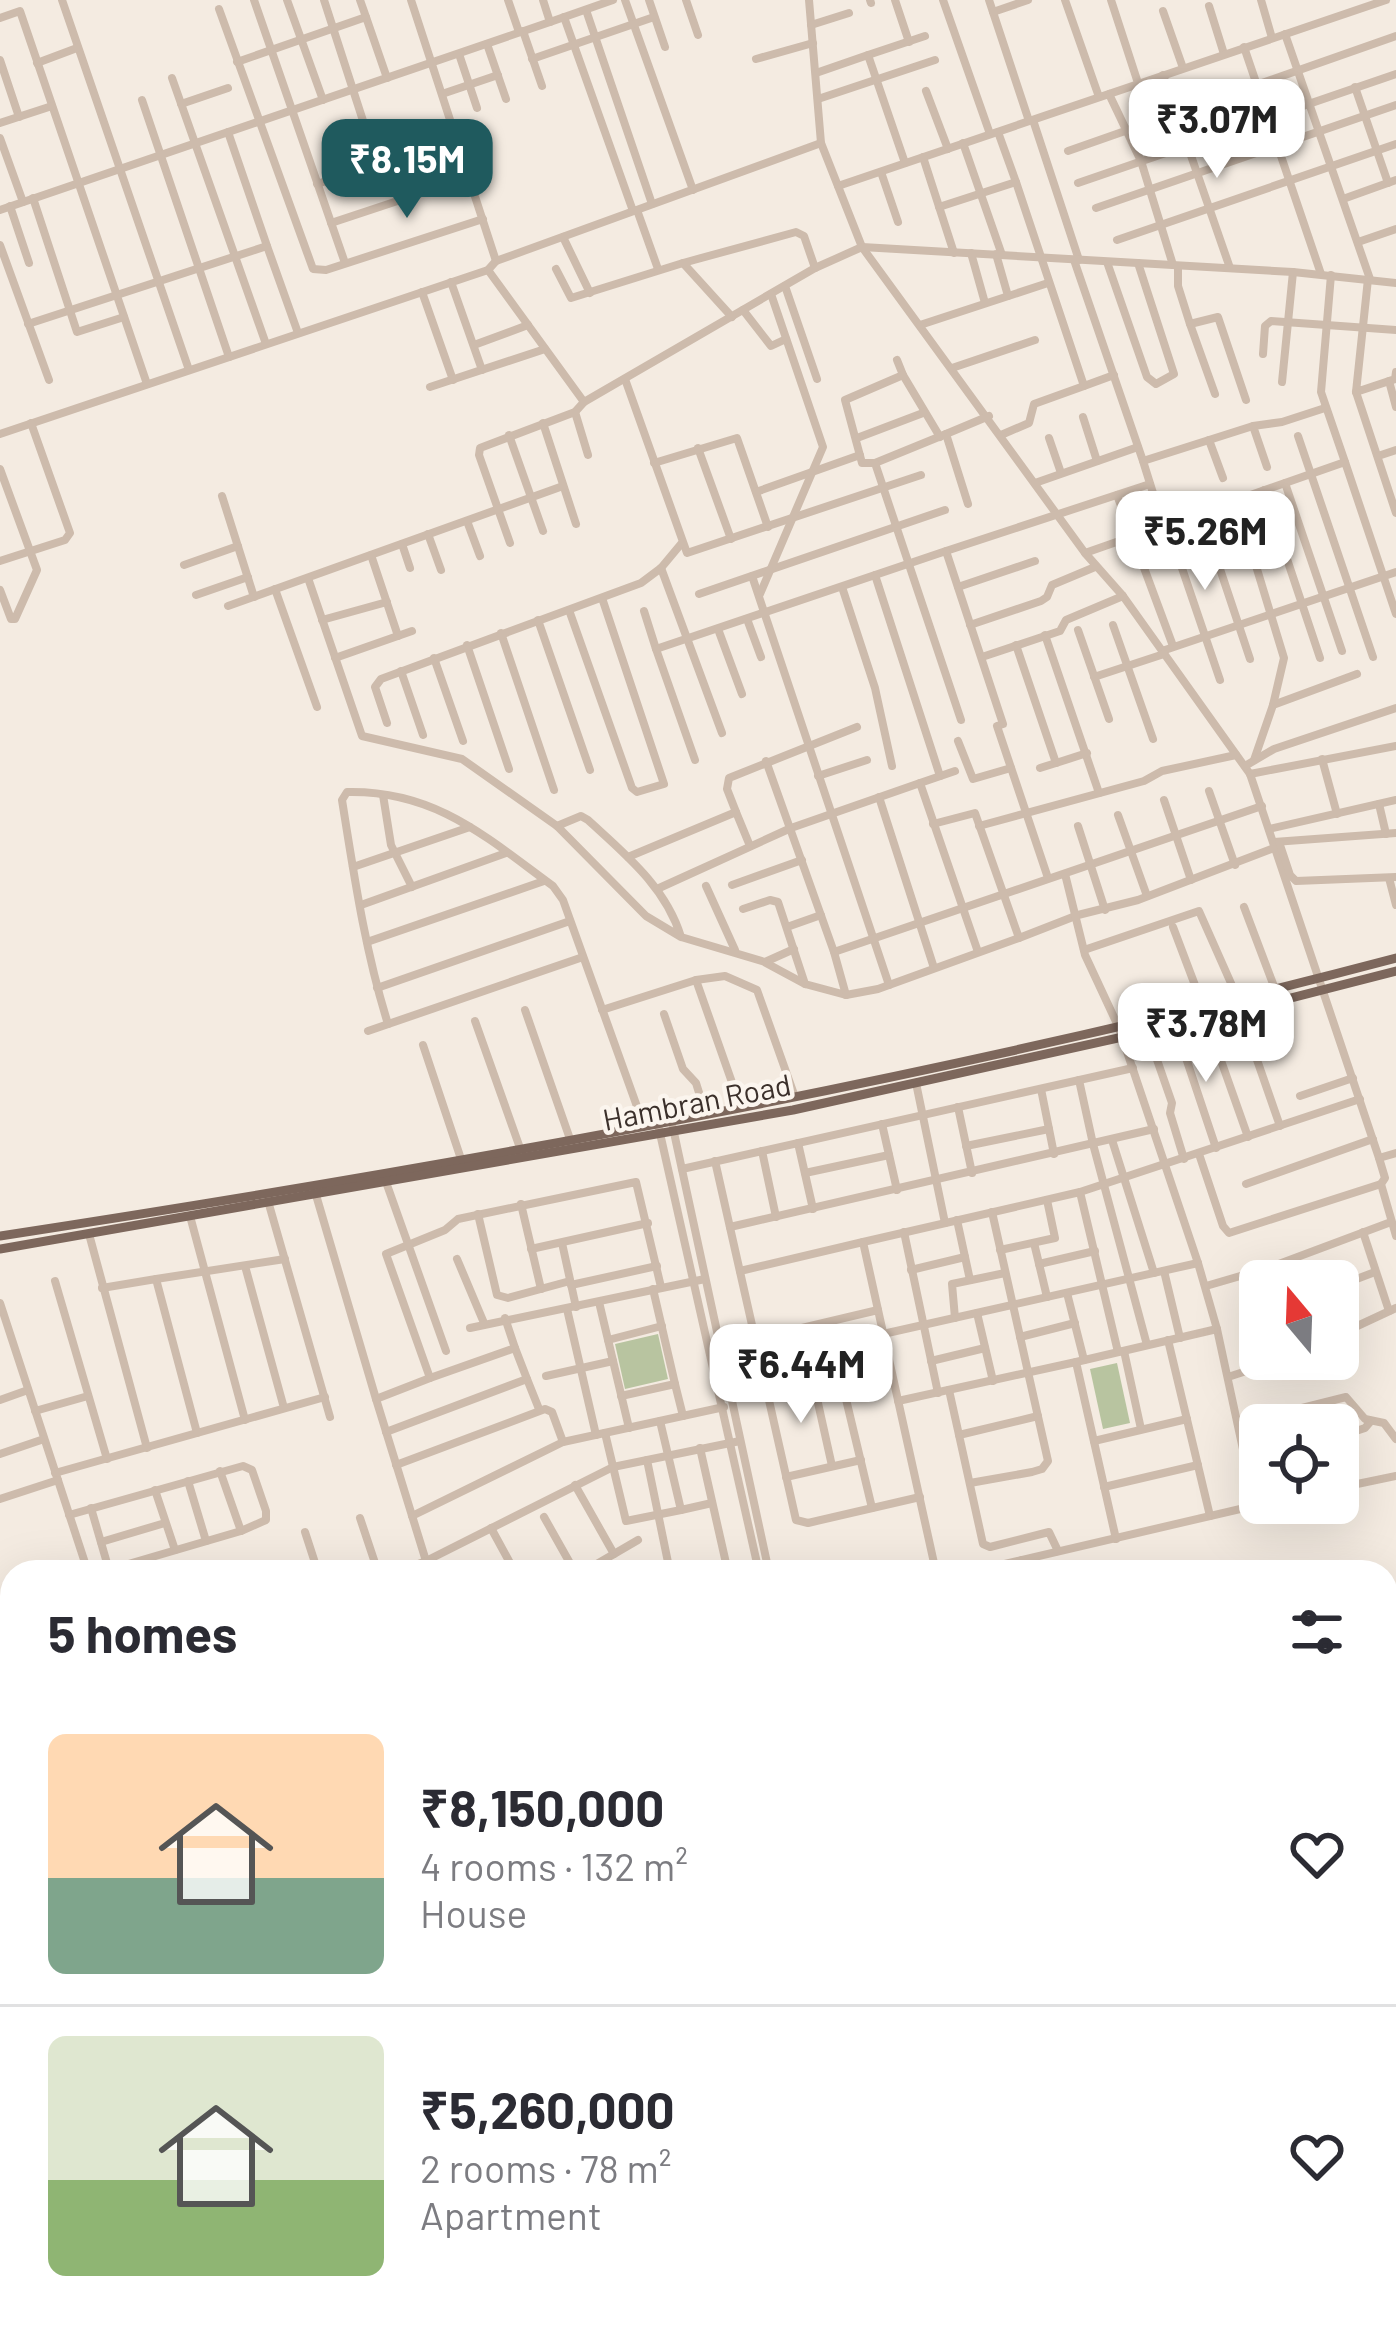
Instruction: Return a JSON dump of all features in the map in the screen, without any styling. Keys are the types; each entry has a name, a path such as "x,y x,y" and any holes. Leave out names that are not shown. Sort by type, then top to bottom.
{"main road":[{"name":"Hambran Road","path":"673,1127 706,1114 1205,1014 1396,958"},
{"name":"Hambran Road","path":"1239,1006 1275,991 1396,970"},
{"name":"Hambran Road","path":"0,1235 316,1196 364,1181 386,1183 916,1083 1120,1032 1175,1025 1205,1014"},
{"name":"Hambran Road","path":"0,1249 190,1216 520,1148 644,1126 659,1129"}],"street":[{"path":"16,0 147,384"},
{"path":"62,0 189,370"},
{"path":"254,0 345,263"},
{"path":"287,0 323,100"},
{"path":"324,0 377,164"},
{"path":"360,0 387,78"},
{"path":"411,0 496,261"},
{"path":"508,0 542,86"},
{"path":"543,0 550,22"},
{"path":"29,262 5,208 613,0"},
{"path":"625,0 693,190"},
{"path":"649,0 665,47"},
{"path":"686,0 698,35"},
{"path":"809,0 821,143 862,247 1084,553 1123,596 1236,755 1250,767 1385,1178 1381,1184 1229,1233 1222,1226 1199,1154"},
{"path":"895,0 909,42"},
{"path":"943,0 1016,182 1084,386"},
{"path":"989,0 1220,680"},
{"path":"993,12 1028,0"},
{"path":"1066,0 1104,95 1141,161 1215,394"},
{"path":"1111,0 1138,83"},
{"path":"1261,0 1272,38"},
{"path":"838,186 1386,0"},
{"path":"1209,6 1224,54"},
{"path":"219,9 311,266 321,271 483,219"},
{"path":"586,10 652,204"},
{"path":"0,18 20,11"},
{"path":"1163,11 1183,68"},
{"path":"811,25 848,13"},
{"path":"237,62 366,17"},
{"path":"564,17 658,269"},
{"path":"532,59 654,17"},
{"path":"1285,34 1369,279 1356,392 1396,513"},
{"path":"815,74 925,36"},
{"path":"1068,151 1396,36"},
{"path":"756,59 813,43"},
{"path":"487,44 506,99"},
{"path":"37,63 77,47"},
{"path":"1244,47 1326,275 1321,392 1396,614"},
{"path":"459,54 477,108"},
{"path":"868,55 905,163"},
{"path":"0,60 19,117"},
{"path":"818,99 934,60"},
{"path":"1078,183 1396,74"},
{"path":"442,94 498,75"},
{"path":"1162,75 1230,268"},
{"path":"172,78 266,344"},
{"path":"1343,199 1392,182 1355,87"},
{"path":"182,104 228,88"},
{"path":"926,91 949,148"},
{"path":"142,100 229,357"},
{"path":"1096,208 1396,105"},
{"path":"0,123 52,106"},
{"path":"228,132 298,333"},
{"path":"317,184 458,138"},
{"path":"0,139 79,333 124,317"},
{"path":"0,434 488,270 496,261 821,143"},
{"path":"963,143 982,193 1008,296"},
{"path":"1117,240 1396,143"},
{"path":"923,157 954,253"},
{"path":"881,172 898,222"},
{"path":"331,223 470,177"},
{"path":"939,207 1016,182"},
{"path":"1358,242 1396,229"},
{"path":"556,269 567,296 590,293 658,269 796,232 803,236 815,268"},
{"path":"562,237 590,293"},
{"path":"0,245 49,380"},
{"path":"28,324 267,246"},
{"path":"510,543 479,451 487,443 575,412 584,402 815,268 862,247 1293,272 1396,283"},
{"path":"971,253 985,304"},
{"path":"1107,262 1147,377 1156,384 1174,374 1138,263"},
{"path":"682,263 732,316"},
{"path":"488,270 584,402"},
{"path":"1282,382 1293,272"},
{"path":"452,282 482,370"},
{"path":"920,325 1048,284"},
{"path":"785,286 817,380"},
{"path":"422,292 453,380"},
{"path":"759,596 788,520 824,447 771,294"},
{"path":"743,310 772,346 787,339"},
{"path":"1190,324 1219,318 1246,400"},
{"path":"1263,354 1266,324 1396,330"},
{"path":"474,345 528,325"},
{"path":"952,368 1036,340"},
{"path":"430,386 545,349"},
{"path":"897,359 923,413 943,436 968,504"},
{"path":"903,375 845,400 863,464 875,464 989,416"},
{"path":"1001,435 1030,423 1035,403 1114,376"},
{"path":"1356,392 1394,378 1396,406"},
{"path":"625,380 689,554 921,475"},
{"path":"1143,461 1326,408"},
{"path":"575,412 588,454"},
{"path":"857,438 923,413"},
{"path":"1083,417 1097,461"},
{"path":"0,561 65,540 70,533 31,423"},
{"path":"542,423 576,524"},
{"path":"1253,426 1268,467"},
{"path":"509,435 543,531"},
{"path":"1298,436 1373,657"},
{"path":"654,463 737,438 769,527"},
{"path":"1049,438 1061,473"},
{"path":"1209,440 1223,478"},
{"path":"1035,483 1138,447"},
{"path":"698,448 731,539"},
{"path":"1378,456 1396,450"},
{"path":"756,492 860,455"},
{"path":"1084,553 1345,462"},
{"path":"875,464 961,720"},
{"path":"0,469 37,574 14,620 0,590"},
{"path":"1285,483 1342,651"},
{"path":"656,650 1150,484"},
{"path":"228,606 562,486"},
{"path":"1264,490 1320,658"},
{"path":"1117,495 1173,646"},
{"path":"222,496 254,597"},
{"path":"1236,500 1284,658 1250,767"},
{"path":"698,594 946,510"},
{"path":"1201,512 1250,659"},
{"path":"467,520 480,556"},
{"path":"428,535 441,570"},
{"path":"387,723 375,684 467,645 641,583 662,568 682,543"},
{"path":"402,544 410,568"},
{"path":"184,565 238,546"},
{"path":"946,551 1004,724 998,726 1048,878"},
{"path":"370,555 398,636"},
{"path":"958,587 1035,561"},
{"path":"970,625 1041,601 1052,585 1096,567"},
{"path":"662,568 722,733"},
{"path":"1094,677 1396,572"},
{"path":"875,575 940,776"},
{"path":"752,576 889,985"},
{"path":"196,595 248,577"},
{"path":"308,578 362,736 462,759 557,826 646,916 681,937 735,951 805,983 846,995 889,985 1277,849 1391,833 1379,804"},
{"path":"842,586 875,688 892,766"},
{"path":"275,590 317,707"},
{"path":"982,657 1063,629 1066,620 1123,596"},
{"path":"569,610 632,788 637,792 664,784 602,598"},
{"path":"322,620 387,602"},
{"path":"644,611 695,760"},
{"path":"747,619 761,656"},
{"path":"538,620 590,770"},
{"path":"1113,625 1154,739"},
{"path":"718,628 742,694"},
{"path":"1078,630 1109,719"},
{"path":"334,658 412,631"},
{"path":"501,633 554,790"},
{"path":"1046,635 1099,793"},
{"path":"467,645 509,769"},
{"path":"1016,645 1056,763"},
{"path":"434,658 463,741"},
{"path":"401,671 423,735"},
{"path":"1273,704 1357,674"},
{"path":"1250,767 1274,749 1396,708"},
{"path":"750,846 727,780 807,743 856,727"},
{"path":"958,741 974,779 1011,768"},
{"path":"1250,767 1396,746"},
{"path":"1040,768 1087,753"},
{"path":"979,826 1147,780 1162,771 1236,755"},
{"path":"1322,759 1337,814"},
{"path":"818,776 867,760"},
{"path":"766,761 846,995"},
{"path":"657,889 791,828 955,771"},
{"path":"920,783 978,952"},
{"path":"388,1024 376,988 352,867 343,796 352,791 400,796 443,810 545,880 563,900 644,1126"},
{"path":"1209,791 1235,865"},
{"path":"383,795 394,854 412,887"},
{"path":"879,797 934,968"},
{"path":"1164,800 1191,880"},
{"path":"1269,829 1396,800"},
{"path":"834,952 1262,806"},
{"path":"933,824 971,811 1019,938"},
{"path":"628,857 736,812"},
{"path":"1118,815 1147,896"},
{"path":"557,826 585,817 657,889 671,908 681,937"},
{"path":"352,867 472,826"},
{"path":"1078,826 1106,910"},
{"path":"361,905 508,853"},
{"path":"732,885 802,860"},
{"path":"1065,874 1083,945 1120,1032 1198,1263 1239,1428"},
{"path":"1288,879 1303,883 1392,878 1396,904"},
{"path":"367,942 545,880"},
{"path":"706,886 735,951"},
{"path":"743,909 774,900 780,905 805,983"},
{"path":"1244,907 1275,991"},
{"path":"1083,945 1199,911 1239,1006 1280,1126"},
{"path":"787,927 821,915"},
{"path":"376,988 570,921"},
{"path":"1172,927 1248,1137"},
{"path":"765,962 794,949"},
{"path":"368,1031 583,957"},
{"path":"602,1010 696,980 724,976 757,990 795,1099"},
{"path":"696,980 741,1108"},
{"path":"525,1010 570,1139"},
{"path":"664,1015 706,1114"},
{"path":"475,1021 520,1148"},
{"path":"1175,1025 1216,1148"},
{"path":"1147,1031 1172,1103 1170,1113 1184,1159"},
{"path":"423,1046 461,1159"},
{"path":"682,1169 1133,1068"},
{"path":"1300,1096 1353,1078"},
{"path":"1079,1080 1148,1345"},
{"path":"916,1083 945,1223"},
{"path":"1041,1088 1054,1154"},
{"path":"740,1270 1104,1186 1360,1099"},
{"path":"958,1107 972,1173"},
{"path":"882,1124 897,1190"},
{"path":"673,1127 726,1406"},
{"path":"659,1129 761,1560"},
{"path":"966,1146 1049,1129"},
{"path":"730,1227 1154,1129"},
{"path":"1246,1184 1373,1139"},
{"path":"1112,1140 1180,1338"},
{"path":"798,1143 813,1209"},
{"path":"762,1151 776,1217"},
{"path":"1378,1158 1396,1153"},
{"path":"805,1173 889,1155"},
{"path":"716,1162 798,1522 920,1497"},
{"path":"430,1378 385,1256 445,1230 458,1219 631,1180 638,1185 648,1222 662,1326 682,1416"},
{"path":"386,1183 446,1351"},
{"path":"1381,1184 1396,1236"},
{"path":"1080,1192 1142,1429"},
{"path":"316,1196 426,1560"},
{"path":"267,1199 331,1417"},
{"path":"1047,1199 1060,1259"},
{"path":"521,1204 541,1289"},
{"path":"970,1483 1033,1472 1046,1466 1047,1455 992,1212"},
{"path":"478,1214 497,1295 508,1298 657,1266"},
{"path":"190,1216 245,1420"},
{"path":"957,1220 970,1280"},
{"path":"531,1249 648,1222"},
{"path":"1289,1260 1391,1222"},
{"path":"904,1232 931,1361 959,1436 985,1546 1049,1532 1058,1551"},
{"path":"1359,1325 1393,1310 1363,1232"},
{"path":"89,1234 147,1448"},
{"path":"1000,1250 1055,1238"},
{"path":"862,1242 933,1560"},
{"path":"562,1243 580,1368 626,1521 712,1503"},
{"path":"1034,1243 1047,1297"},
{"path":"1039,1264 1095,1251"},
{"path":"911,1270 965,1257"},
{"path":"102,1288 285,1259"},
{"path":"457,1259 484,1323"},
{"path":"883,1334 1198,1263"},
{"path":"245,1266 284,1408"},
{"path":"1359,1278 1375,1272"},
{"path":"956,1318 950,1288 1005,1273"},
{"path":"1205,1286 1239,1276"},
{"path":"470,1328 705,1279"},
{"path":"156,1280 197,1433"},
{"path":"55,1281 107,1460"},
{"path":"1067,1293 1116,1539"},
{"path":"598,1302 629,1427"},
{"path":"0,1306 5,1336 28,1390 84,1560"},
{"path":"755,1339 878,1310"},
{"path":"977,1313 993,1381"},
{"path":"505,1318 539,1409"},
{"path":"829,1322 872,1508"},
{"path":"1020,1337 1075,1323"},
{"path":"608,1340 662,1326"},
{"path":"898,1402 1217,1329"},
{"path":"1168,1340 1210,1516"},
{"path":"376,1399 515,1348"},
{"path":"931,1361 986,1348"},
{"path":"546,1376 613,1360"},
{"path":"765,1385 839,1370"},
{"path":"1228,1377 1239,1373"},
{"path":"812,1376 832,1466"},
{"path":"386,1432 527,1379"},
{"path":"621,1396 675,1384"},
{"path":"0,1400 28,1390"},
{"path":"35,1411 88,1396"},
{"path":"1316,1404 1346,1396 1354,1404"},
{"path":"0,1499 107,1460 325,1397"},
{"path":"412,1516 563,1442 726,1406"},
{"path":"396,1465 539,1409 552,1412 563,1442"},
{"path":"1359,1409 1371,1421 1386,1425 1396,1438"},
{"path":"959,1436 1038,1416"},
{"path":"1094,1441 1187,1419"},
{"path":"660,1420 681,1510"},
{"path":"1359,1430 1371,1421"},
{"path":"0,1454 44,1439"},
{"path":"428,1560 613,1467 735,1442"},
{"path":"700,1448 725,1560"},
{"path":"646,1460 668,1560"},
{"path":"786,1477 861,1460"},
{"path":"1105,1486 1198,1465"},
{"path":"69,1515 249,1466 266,1520 142,1560"},
{"path":"220,1472 241,1531"},
{"path":"1359,1484 1396,1476"},
{"path":"188,1481 206,1541"},
{"path":"575,1486 614,1554"},
{"path":"154,1490 175,1550"},
{"path":"91,1508 103,1560"},
{"path":"1022,1560 1239,1509"},
{"path":"544,1517 571,1560"},
{"path":"360,1518 374,1560"},
{"path":"101,1542 165,1522"},
{"path":"491,1528 508,1560"},
{"path":"305,1532 314,1560"},
{"path":"602,1560 638,1540"}],"green space":[{"path":"658,1334 668,1379 625,1389 615,1344"},
{"path":"1117,1363 1130,1423 1103,1429 1090,1369"}]}
